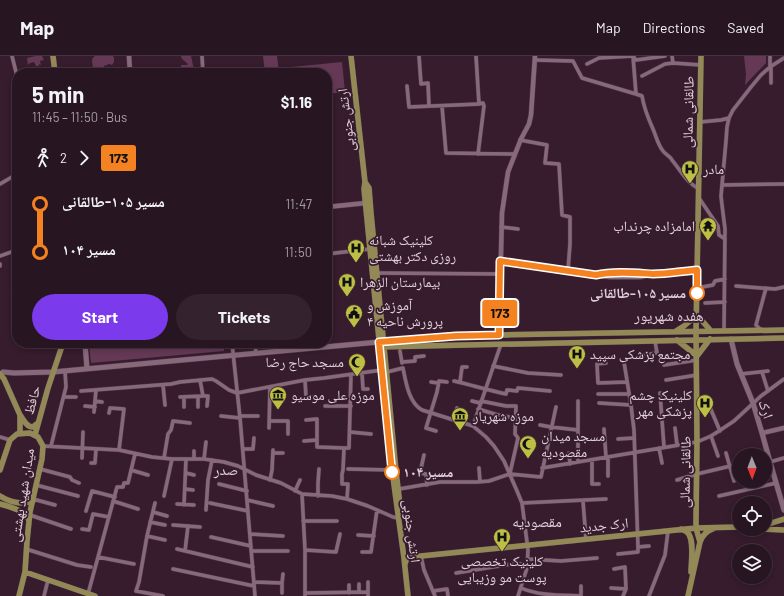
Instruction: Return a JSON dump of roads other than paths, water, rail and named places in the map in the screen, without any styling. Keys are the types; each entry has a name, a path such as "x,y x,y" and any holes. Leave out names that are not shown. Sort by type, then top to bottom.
{"main road":[{"path":"53,56 54,68"},
{"name":"ارتش جنوبی","path":"351,56 365,182 364,189 370,249 382,344"},
{"name":"طالقانی شمالی","path":"700,542 696,528 696,331 701,56"},
{"name":"ارتش جنوبی","path":"365,182 369,188 392,470 408,596"},
{"path":"675,332 697,315 711,331"},
{"path":"382,344 456,336 784,330"},
{"path":"455,345 453,339 456,336"},
{"path":"332,345 455,345 784,338"},
{"path":"677,340 697,358 710,339"},
{"name":"ارک","path":"731,339 734,355 752,403 765,448"},
{"name":"حافظ","path":"35,435 61,348"},
{"path":"85,348 87,369"},
{"path":"39,421 33,428 26,425 2,378 1,372 66,371 256,353 289,348"},
{"name":"ارتش جنوبی","path":"384,371 399,489 405,554 409,558"},
{"path":"20,415 20,433"},
{"name":"میدان شهید بهشتی","path":"0,470 10,440 14,436 20,433 30,433 35,435 40,440 43,446 42,459 29,518 25,572 19,596"},
{"name":"ارک","path":"772,471 784,510"},
{"path":"0,496 20,503 33,500"},
{"path":"0,504 19,511 29,518"},
{"path":"772,523 784,520 784,529 772,529"},
{"path":"688,596 700,542 706,532 720,526"},
{"name":"ارک جدید","path":"409,558 527,544 681,529 732,526"},
{"path":"681,529 688,533 691,537 692,543 690,587"},
{"path":"404,564 407,558 409,558"},
{"path":"25,572 95,596"}],"street":[{"path":"12,56 15,68"},
{"path":"129,56 130,68"},
{"path":"202,56 203,68"},
{"path":"419,56 421,84 428,83 429,106"},
{"path":"476,56 479,104"},
{"path":"563,61 564,56"},
{"path":"633,56 636,94"},
{"path":"587,64 600,58 633,56 636,60 665,56"},
{"path":"672,56 673,63"},
{"path":"770,56 772,83"},
{"path":"499,335 502,213 508,172 520,140 530,124 535,58 573,61 582,78 642,96 646,113 657,141 683,176 691,185 699,189"},
{"path":"724,331 725,229 722,205 722,185 727,127 733,110 751,87 770,67 784,58"},
{"path":"642,76 665,64 673,63 701,65"},
{"path":"406,86 409,107 483,103 484,106 478,154"},
{"path":"442,106 446,153 515,154"},
{"path":"700,122 729,118"},
{"path":"721,120 727,127"},
{"path":"520,140 547,146 545,164 559,164 562,215 570,217 568,270"},
{"path":"0,184 12,177"},
{"path":"722,185 784,184"},
{"path":"699,198 718,226 719,235 725,239"},
{"path":"332,207 366,204"},
{"path":"501,227 518,229"},
{"path":"332,253 370,249"},
{"path":"0,256 12,252"},
{"path":"500,261 604,276 640,277 653,274 697,270"},
{"path":"377,273 500,274"},
{"path":"697,288 713,285 715,281 725,279"},
{"path":"736,286 775,289 784,287"},
{"path":"761,330 756,325 766,288"},
{"path":"705,303 725,302"},
{"path":"641,355 657,353 655,341"},
{"path":"473,426 501,344"},
{"path":"232,348 248,500 255,596"},
{"path":"256,348 256,353"},
{"path":"400,351 408,389 418,408 473,426 494,446 504,461 522,504 527,544 528,564 518,596"},
{"path":"402,362 415,361 415,357 424,356"},
{"path":"664,364 697,358"},
{"path":"618,554 638,552 634,438 631,405 624,362"},
{"path":"606,363 597,364 598,383 627,382"},
{"path":"493,366 528,373 561,375"},
{"path":"460,382 462,367 467,367"},
{"path":"81,391 163,385 212,379 229,390 237,393 305,380 403,368"},
{"path":"51,446 68,387 66,371"},
{"path":"741,374 768,371"},
{"path":"762,372 768,391"},
{"path":"362,373 364,389 368,389"},
{"path":"306,420 317,420 317,447 349,448 351,374"},
{"path":"666,380 697,375"},
{"path":"542,468 697,442 712,436 734,421 752,403 784,379"},
{"path":"200,380 203,396"},
{"path":"305,380 306,397 313,397"},
{"path":"454,381 485,390 506,394 507,390 517,391 518,388 550,391"},
{"path":"431,382 446,382"},
{"path":"436,431 425,428 431,413 438,383"},
{"path":"163,385 165,405"},
{"path":"270,387 270,428"},
{"path":"85,406 95,410 96,390"},
{"path":"598,394 629,394"},
{"path":"660,394 664,447"},
{"path":"198,396 198,407"},
{"path":"184,408 182,397 208,396 207,406"},
{"path":"64,397 76,397"},
{"path":"95,401 102,402"},
{"path":"472,401 516,406 515,434 518,438 510,474"},
{"path":"578,401 578,462"},
{"path":"599,403 631,405"},
{"path":"709,405 720,430"},
{"path":"326,406 351,406"},
{"path":"399,489 440,482 480,482 496,480 510,474 541,477 556,407"},
{"path":"109,414 110,408 124,409 119,450"},
{"path":"454,420 457,408"},
{"path":"478,409 515,418"},
{"path":"221,416 258,416"},
{"path":"164,458 168,434 171,430 173,421 190,423"},
{"path":"270,421 288,421 288,434"},
{"path":"540,425 578,430"},
{"path":"675,428 680,445 684,452"},
{"path":"762,433 784,428"},
{"path":"604,429 608,476"},
{"path":"82,458 83,432"},
{"path":"350,432 371,434"},
{"path":"712,436 718,456"},
{"path":"0,437 10,440"},
{"path":"242,449 253,449 254,438"},
{"path":"618,439 634,438"},
{"path":"304,441 317,440"},
{"path":"204,459 206,442"},
{"path":"43,446 119,450 135,454 172,459 204,459 232,464 256,475 281,483 302,494 332,496 347,499 398,518"},
{"path":"344,448 342,484 348,484 347,499"},
{"path":"659,448 662,463"},
{"path":"91,463 95,463 96,449"},
{"path":"194,451 194,459"},
{"path":"270,480 273,452 283,453"},
{"path":"569,453 570,464"},
{"path":"726,453 732,475"},
{"path":"88,594 118,487 122,487 124,483 128,484 135,454"},
{"path":"424,454 420,473 426,474 427,485"},
{"path":"772,459 784,458"},
{"path":"164,496 172,459"},
{"path":"184,505 186,459"},
{"path":"206,510 208,480 212,460"},
{"path":"592,460 592,484 599,484"},
{"path":"677,480 732,465"},
{"path":"479,468 480,482"},
{"path":"40,469 70,477 72,480 79,483"},
{"path":"318,496 319,469"},
{"path":"348,469 392,470"},
{"path":"131,470 148,475"},
{"path":"186,474 194,475"},
{"path":"295,491 300,480"},
{"path":"719,496 776,483"},
{"path":"219,484 247,491"},
{"path":"36,485 78,496"},
{"path":"185,489 193,490"},
{"path":"86,511 92,491 115,497"},
{"path":"302,494 305,550 305,595 359,592 368,594 368,582"},
{"path":"522,504 606,499"},
{"path":"33,500 56,505"},
{"path":"248,500 273,506"},
{"path":"583,501 586,539"},
{"path":"113,502 138,509"},
{"path":"155,503 136,591 163,596"},
{"path":"210,503 248,511"},
{"path":"177,504 194,506"},
{"path":"362,552 371,552 377,510"},
{"path":"153,512 167,516"},
{"path":"82,528 89,530 93,514 109,517"},
{"path":"29,518 71,529"},
{"path":"304,521 337,521"},
{"path":"150,522 165,525"},
{"path":"173,525 200,527"},
{"path":"185,551 188,526"},
{"path":"649,596 665,555 668,531"},
{"path":"250,534 283,536"},
{"path":"305,550 336,552 340,534"},
{"path":"358,535 374,536"},
{"path":"147,536 165,540"},
{"path":"211,538 251,546"},
{"path":"638,547 649,546"},
{"path":"26,549 77,565 91,567"},
{"path":"177,549 252,567"},
{"path":"251,551 288,551"},
{"path":"421,556 424,570 435,596"},
{"path":"98,557 134,564"},
{"path":"528,559 561,561 597,558"},
{"path":"456,573 512,564 528,564"},
{"path":"614,568 626,567 626,589 623,596"},
{"path":"173,569 254,584 282,583"},
{"path":"282,574 282,593"},
{"path":"44,596 48,580"},
{"path":"359,584 359,592"},
{"path":"349,586 349,593"},
{"path":"521,588 543,594 581,596 581,586"},
{"path":"611,588 626,589"},
{"path":"433,591 447,589 448,596"}],"place":[{"name":"مادر","path":"690,184"},
{"name":"امامزاده چرنداب","path":"708,241"},
{"name":"کلینیک شبانه روزی دکتر بهشتی","path":"356,263"},
{"name":"مسیر ۱۰۵-طالقانی","path":"697,293"},
{"name":"بیمارستان الزهرا","path":"347,297"},
{"name":"آموزش و پرورش ناحیه ۴","path":"354,328"},
{"name":"مجتمع پزشکی سپید","path":"577,369"},
{"name":"مسجد حاج رضا","path":"357,377"},
{"name":"موزه علی موسیو","path":"278,410"},
{"name":"کلینیک چشم پزشکی مهر","path":"705,418"},
{"name":"موزه شهریار","path":"460,431"},
{"name":"مسجد میدان مقصودیه","path":"528,459"},
{"name":"مسیر ۱۰۴","path":"392,472"},
{"name":"کلینیک تخصصی پوست مو وزیبایی","path":"502,552"}],"district":[{"name":"هفده شهریور","path":"669,316"},
{"name":"صدر","path":"226,470"},
{"name":"مقصودیه","path":"537,522"}]}
